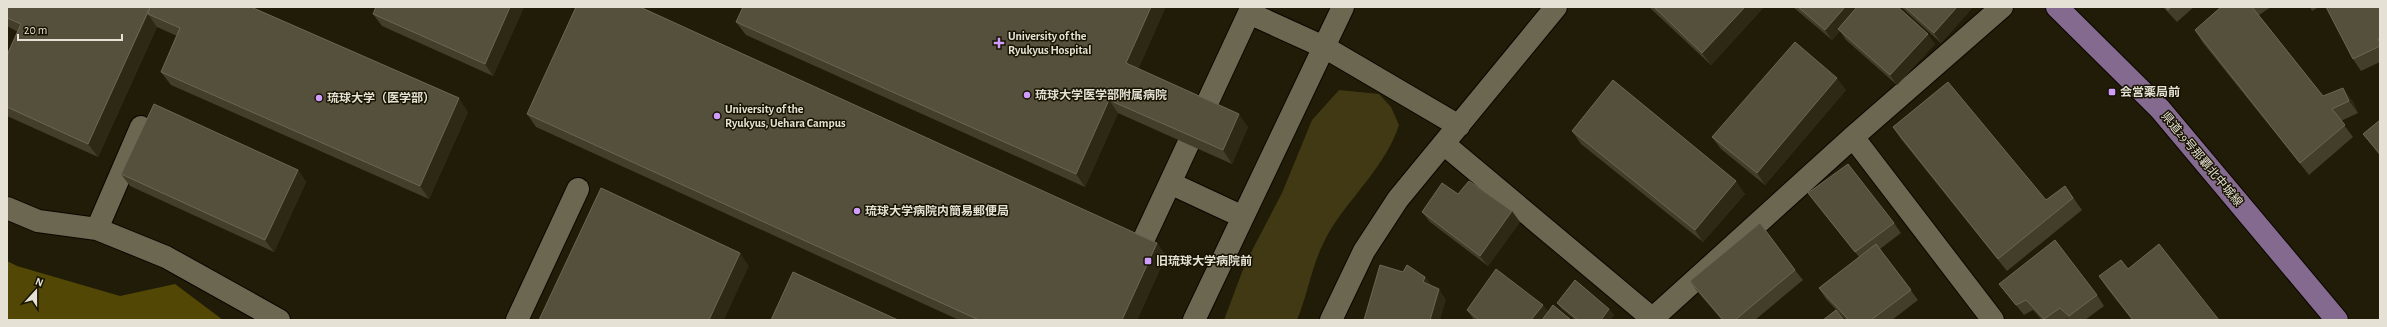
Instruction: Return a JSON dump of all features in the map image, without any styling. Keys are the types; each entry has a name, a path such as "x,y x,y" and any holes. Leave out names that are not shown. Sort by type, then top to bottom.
{"main road":[{"name":"県道29号那覇北中城線","path":"2057,7 2160,109 2337,320"}],"street":[{"path":"1194,320 1243,216 1326,48 1343,7"},
{"path":"1331,320 1364,251 1398,199 1556,7"},
{"path":"1444,144 1652,319 1853,137 2002,7"},
{"path":"1106,320 1249,13 1326,48 1459,126"},
{"path":"97,228 141,127"},
{"path":"1853,137 1993,320"},
{"path":"1170,183 1243,216"},
{"path":"517,320 578,189"},
{"path":"7,208 38,221 97,228 166,256 279,320"}],"shaded area":[{"path":"1339,90 1379,94 1391,107 1399,125 1393,140 1378,166 1340,216 1325,240 1315,263 1297,320 1224,320 1245,264 1282,193 1312,120"},
{"path":"7,261 17,266 120,296 175,284 223,320 7,320"}],"building":[{"path":"7,7 150,7 88,144 7,107 7,55 21,24 7,18"},
{"name":"琉球大学（医学部）","path":"150,7 251,7 459,98 420,186 161,72 180,28 148,14"},
{"path":"376,7 510,7 485,64 373,14"},
{"path":"576,7 640,7 1157,243 1122,320 979,320 527,114"},
{"name":"琉球大学医学部附属病院","path":"743,7 1151,7 1126,63 1239,114 1223,150 1109,100 1076,174 736,22"},
{"path":"1654,7 1745,7 1702,53"},
{"path":"1798,7 1845,7 1825,30"},
{"path":"1857,7 1898,7 1928,34 1890,75 1838,29"},
{"path":"1905,7 1957,7 1934,33"},
{"path":"2221,7 2252,7 2323,96 2343,88 2349,101 2332,109 2345,125 2300,163 2195,30"},
{"path":"2326,7 2380,7 2380,38 2378,39 2380,46 2353,59"},
{"path":"1795,42 1837,78 1757,173 1712,137"},
{"path":"1613,80 1736,181 1695,230 1572,131"},
{"path":"1948,82 2046,200 2065,186 2073,198 1998,259 1893,127"},
{"path":"154,104 298,170 265,240 121,174"},
{"path":"2380,120 2380,154 2363,134"},
{"path":"1848,164 1894,223 1855,252 1808,193"},
{"path":"1469,181 1512,211 1480,256 1422,212 1442,183 1458,194"},
{"path":"601,188 740,253 709,320 539,320"},
{"path":"1760,223 1795,270 1735,320 1723,320 1690,281"},
{"path":"2055,240 2097,295 2069,316 2060,308 2044,319 2026,300 2016,305 1999,284"},
{"path":"1876,244 1911,290 1871,320 1849,320 1819,288"},
{"path":"2159,244 2219,320 2133,320 2099,276 2121,260 2128,269"},
{"path":"1380,265 1403,272 1407,265 1425,277 1423,282 1439,289 1430,320 1364,320"},
{"path":"1496,269 1543,305 1531,320 1479,320 1467,310"},
{"path":"793,272 898,320 771,320"},
{"path":"1575,280 1609,309 1601,320 1578,320 1557,303"},
{"path":"1553,305 1570,319 1542,320"},
{"path":"1836,310 1844,320 1823,320"}],"place":[{"name":"University of the Ryukyus Hospital","path":"999,43"},
{"name":"会営薬局前","path":"2112,92"},
{"name":"琉球大学医学部附属病院","path":"1027,95"},
{"name":"琉球大学（医学部）","path":"319,98"},
{"name":"University of the Ryukyus, Uehara Campus","path":"717,116"},
{"name":"琉球大学病院内簡易郵便局","path":"857,211"},
{"name":"旧琉球大学病院前","path":"1148,261"}]}
